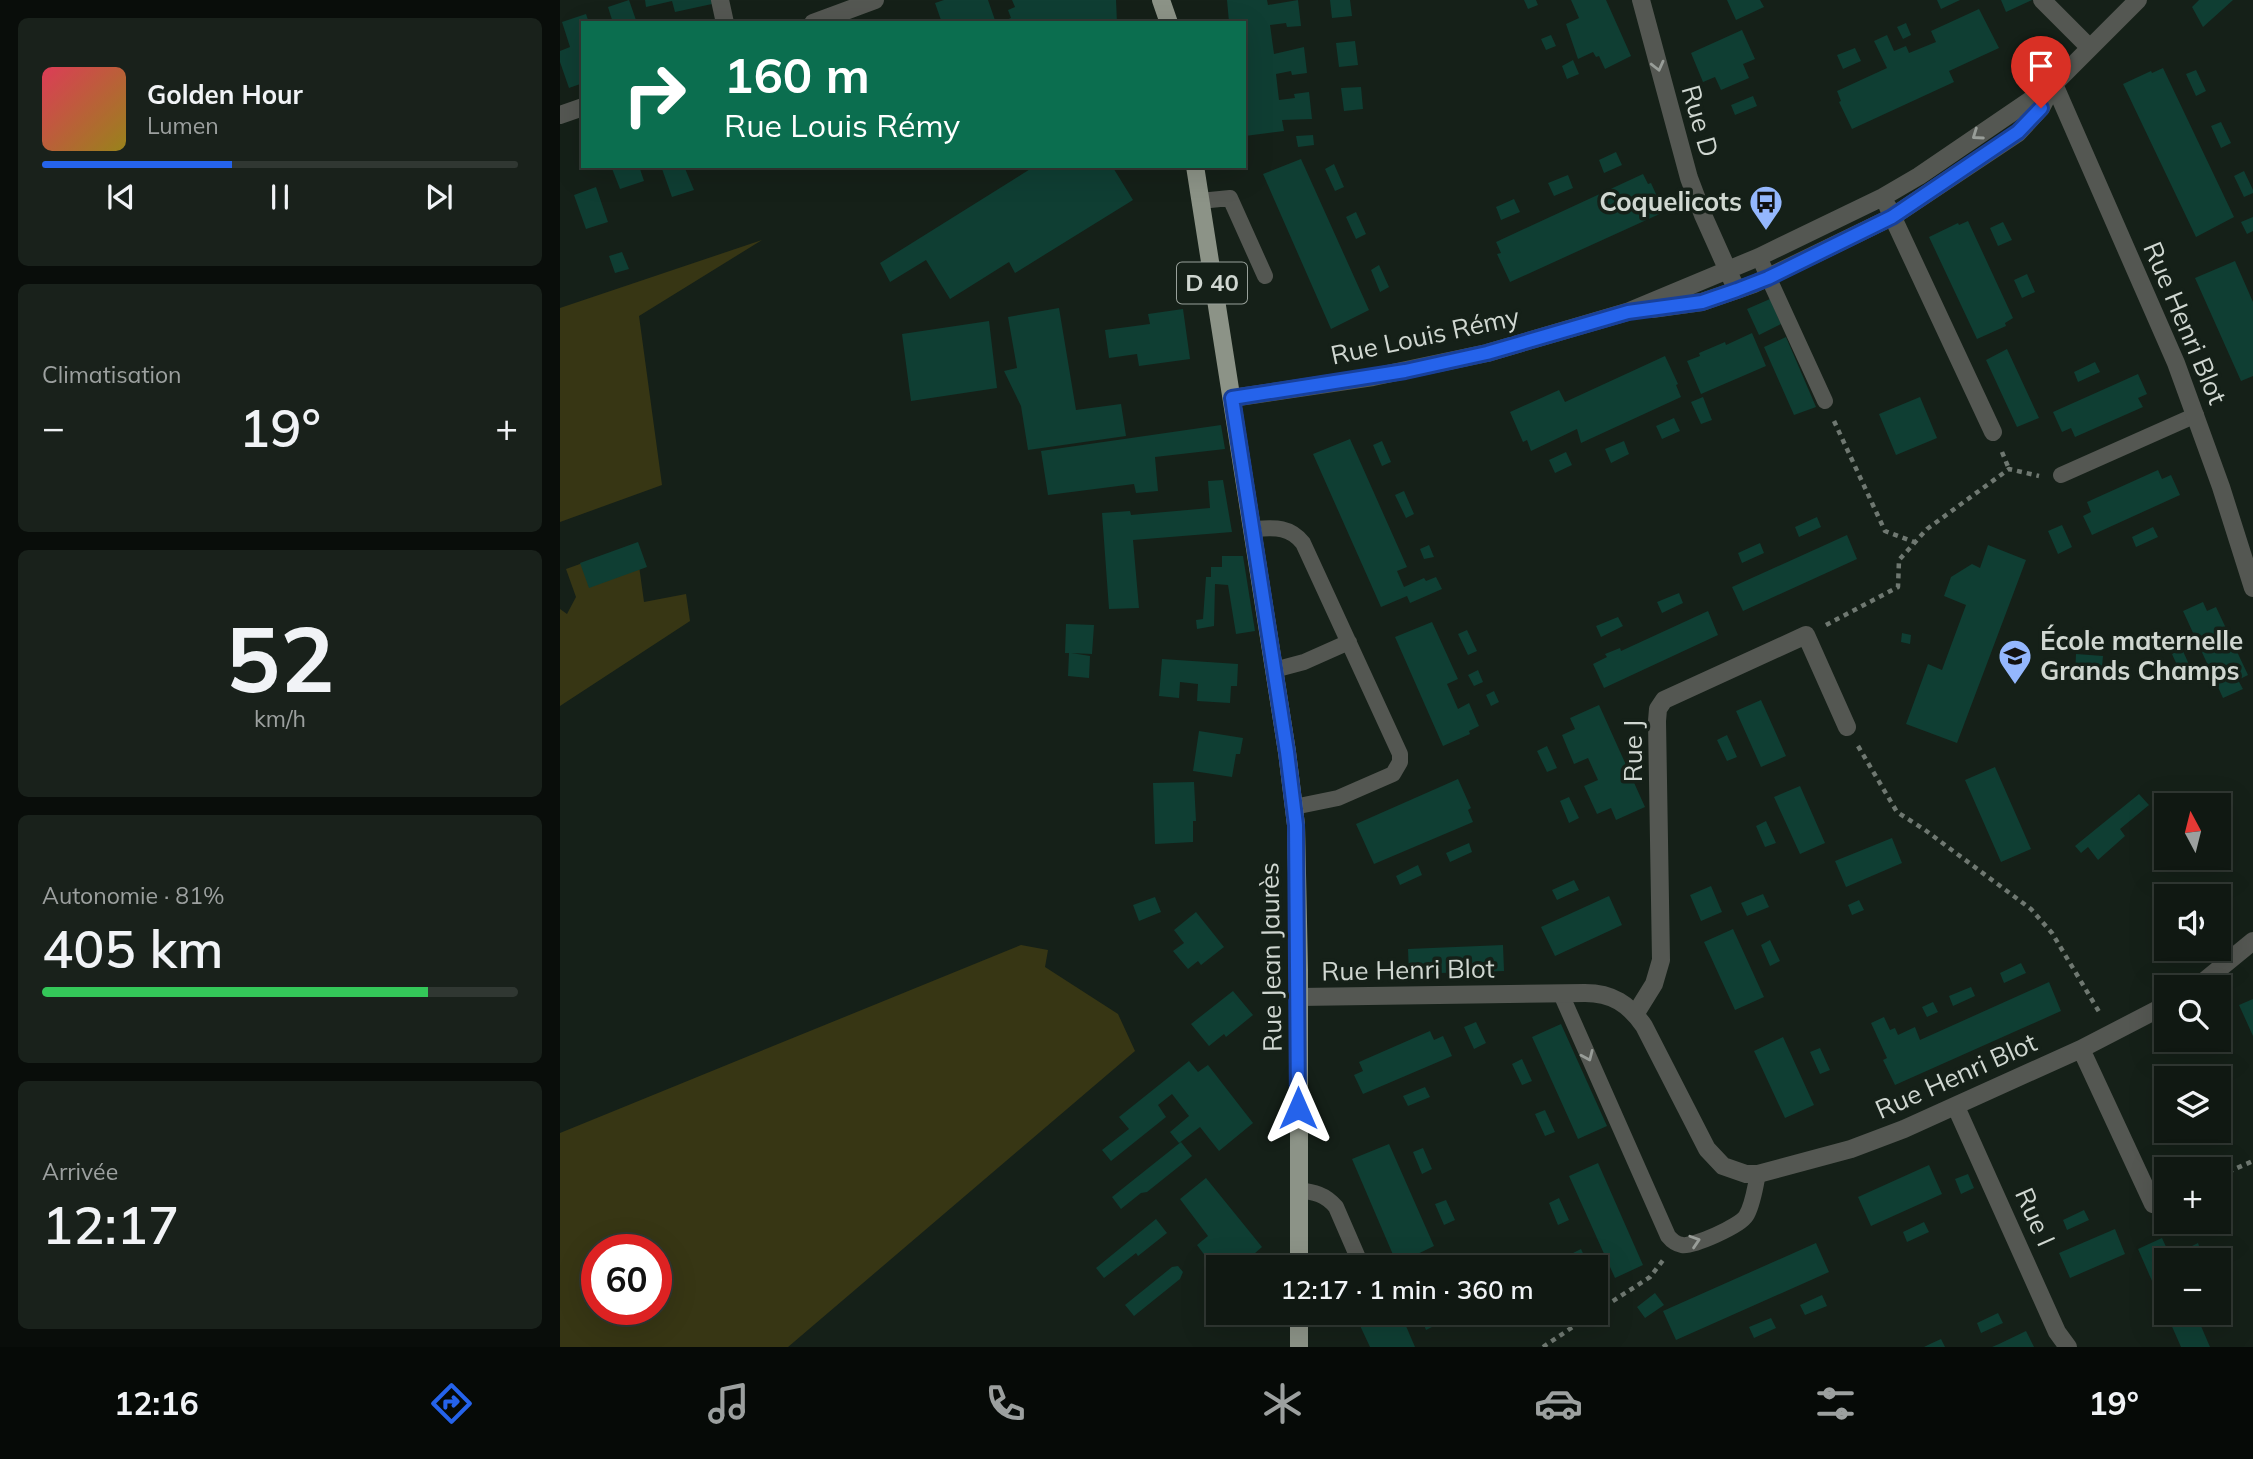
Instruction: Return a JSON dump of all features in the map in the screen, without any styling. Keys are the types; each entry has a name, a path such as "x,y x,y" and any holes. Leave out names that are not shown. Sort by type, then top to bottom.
{"main road":[{"path":"1161,0 1167,21"},
{"name":"Rue Jean Jaurès","path":"1195,168 1294,807 1299,997 1298,1255"},
{"path":"1299,1325 1299,1347"}],"street":[{"path":"720,0 725,21"},
{"name":"Rue D","path":"1641,0 1689,178 1737,290"},
{"path":"2042,0 2090,48"},
{"name":"Rue Louis Rémy","path":"1232,398 1417,369 1500,349 1628,312 1728,271 1883,197 1919,176 2054,84 2138,0"},
{"path":"818,21 870,1"},
{"name":"Rue Louis Rémy","path":"1628,312 1702,302 1737,290 1768,278 1892,217 2018,132 2041,108 2054,84"},
{"name":"Rue Henri Blot","path":"2054,84 2176,363 2253,588"},
{"path":"560,115 581,108"},
{"path":"1883,197 1993,432"},
{"path":"1806,635 1847,727"},
{"name":"Rue J","path":"1636,1013 1654,984 1661,960 1657,721 1660,705 1670,695 1806,635"},
{"path":"2212,975 2253,941"},
{"name":"Rue Henri Blot","path":"1299,997 1598,993 1611,996 1636,1013 1707,1149 1723,1166 1746,1174 1758,1174 1851,1149 1956,1107 2154,1011"},
{"path":"2081,1049 2153,1204"},
{"name":"Rue I","path":"1956,1107 2057,1332 2068,1347"}],"lane":[{"path":"1200,201 1230,198 1265,276"},
{"path":"1759,257 1825,401"},
{"path":"2061,475 2196,415"},
{"path":"1252,529 1281,528 1297,535 1303,542 1396,744 1400,762 1393,774 1383,780 1338,798 1294,807"},
{"path":"1274,670 1304,662 1349,642"},
{"path":"1561,994 1668,1236 1676,1243 1693,1244 1738,1224 1746,1217 1758,1174"},
{"path":"1298,1190 1321,1194 1330,1199 1357,1255"}],"path":[{"path":"1825,401 1885,531 1914,543"},
{"path":"1806,635 1898,587 1899,560 1927,529 2009,469 2048,478 2061,475"},
{"path":"1847,727 1897,812 2031,909 2052,933 2112,1034"},
{"path":"2231,1171 2253,1161"},
{"path":"1608,1304 1650,1277 1676,1243"},
{"path":"1543,1347 1576,1325"}],"shaded area":[{"path":"762,240 639,316 662,485 560,522 560,308"},
{"path":"636,544 644,602 686,594 690,621 560,706 560,609 567,614 576,597 566,569"},
{"path":"1021,945 1048,950 1045,967 1118,1014 1135,1051 788,1347 560,1347 560,1133"}],"building":[{"path":"629,0 636,21 612,21 608,7"},
{"path":"645,0 711,0 712,4 675,12 672,1 646,7"},
{"path":"944,0 988,0 995,21 941,21 935,3"},
{"path":"1012,0 1116,0 1117,21 1003,21 1011,18 1008,10 1015,7"},
{"path":"1227,0 1267,0 1268,5 1298,0 1301,26 1287,27 1286,23 1270,25 1274,54 1304,47 1307,73 1292,75 1291,71 1276,74 1279,100 1295,98 1294,94 1309,92 1312,119 1282,120 1284,131 1246,136 1246,21 1229,21"},
{"path":"1330,0 1350,0 1352,16 1332,18"},
{"path":"1524,0 1536,0 1538,5 1528,9"},
{"path":"1571,0 1606,0 1631,56 1605,69 1599,56 1596,57 1593,52 1578,59 1566,24 1579,18"},
{"path":"1727,0 1760,0 1764,7 1736,20"},
{"path":"1937,0 1960,0 1941,9"},
{"path":"2001,0 2032,0 2006,12"},
{"path":"2199,0 2233,0 2203,27 2192,7"},
{"path":"1979,9 1999,48 1949,71 1954,82 1852,129 1839,102 1841,101 1837,91 1887,68 1874,41 1887,35 1894,51 1906,46 1909,53 1936,42 1931,31"},
{"path":"586,14 588,21 581,21 581,84 569,88 560,62 560,51 570,47 562,22"},
{"path":"1906,23 1911,35 1903,39 1897,27"},
{"path":"1742,30 1755,59 1743,64 1749,78 1721,90 1715,77 1703,82 1691,53"},
{"path":"1551,35 1556,46 1546,50 1541,39"},
{"path":"1355,41 1358,65 1339,67 1336,43"},
{"path":"1855,48 1861,61 1843,69 1837,55"},
{"path":"1573,60 1579,74 1567,79 1562,66"},
{"path":"2163,68 2234,217 2196,237 2123,84"},
{"path":"2196,70 2206,91 2196,96 2186,74"},
{"path":"1361,87 1363,109 1344,111 1341,88"},
{"path":"1753,96 1757,106 1735,115 1731,105"},
{"path":"2221,122 2231,143 2221,148 2211,126"},
{"path":"1313,135 1314,145 1298,147 1296,136"},
{"path":"1616,152 1622,165 1604,173 1599,160"},
{"path":"1301,159 1369,310 1331,329 1263,174"},
{"path":"1334,164 1344,187 1335,191 1325,169"},
{"path":"612,168 640,168 644,181 620,189"},
{"path":"662,168 685,168 694,190 672,197"},
{"path":"1032,168 1113,168 1133,200 1015,273 1009,262 950,299 926,260 890,282 880,263"},
{"path":"2244,171 2253,193 2244,197 2234,176"},
{"path":"1643,174 1648,184 1651,183 1664,212 1510,282 1497,254 1501,253 1496,242"},
{"path":"1568,175 1573,188 1554,196 1548,183"},
{"path":"596,187 608,222 586,229 574,195"},
{"path":"1514,199 1520,212 1501,220 1496,207"},
{"path":"1356,212 1366,234 1356,239 1346,217"},
{"path":"2253,217 2253,231 2247,234 2241,222"},
{"path":"1968,221 2013,318 2005,323 2006,326 1977,339 1929,237"},
{"path":"2003,222 2012,240 1998,246 1990,228"},
{"path":"622,252 629,269 615,273 609,256"},
{"path":"2235,261 2253,302 2253,376 2241,381 2195,278"},
{"path":"1379,265 1389,287 1380,292 1371,270"},
{"path":"2027,274 2035,292 2022,298 2014,280"},
{"path":"1770,299 1781,324 1759,335 1747,309"},
{"path":"1059,308 1076,410 1121,404 1126,436 1028,450 1021,406 1004,371 1017,368 1008,317"},
{"path":"1183,309 1190,359 1139,366 1137,354 1109,358 1105,330 1150,324 1148,314"},
{"path":"989,321 997,388 911,401 902,334"},
{"path":"1752,333 1766,366 1701,394 1687,361 1700,356 1699,353"},
{"path":"1786,337 1816,407 1794,415 1764,347"},
{"path":"2007,349 2039,418 2017,427 1986,360"},
{"path":"1665,356 1681,397 1581,443 1577,429 1531,451 1527,440 1523,442 1510,412 1559,390 1565,402"},
{"path":"2095,362 2100,372 2078,382 2074,372"},
{"path":"2138,374 2147,394 2138,398 2143,407 2075,437 2071,428 2062,432 2053,412"},
{"path":"1703,397 1712,420 1701,424 1691,402"},
{"path":"1920,397 1937,438 1896,455 1879,414"},
{"path":"1674,418 1680,431 1662,439 1656,426"},
{"path":"1221,425 1225,449 1155,457 1158,491 1136,493 1134,484 1048,495 1041,451"},
{"path":"1350,439 1407,567 1397,571 1404,587 1424,578 1426,581 1436,577 1442,589 1410,603 1407,596 1381,607 1313,454"},
{"path":"1382,441 1391,462 1382,466 1373,445"},
{"path":"1624,441 1629,454 1611,463 1605,449"},
{"path":"1566,452 1572,465 1555,473 1549,460"},
{"path":"2158,470 2162,479 2171,475 2180,495 2092,535 2083,516 2091,512 2087,502"},
{"path":"1223,480 1232,532 1133,540 1139,608 1109,609 1102,513 1130,511 1131,515 1210,508 1208,481"},
{"path":"1404,491 1414,514 1406,518 1395,495"},
{"path":"1817,517 1821,527 1799,537 1795,527"},
{"path":"2062,525 2072,547 2058,554 2048,531"},
{"path":"2153,527 2158,537 2136,547 2132,537"},
{"path":"1847,535 1857,559 1743,611 1732,587"},
{"path":"638,542 647,567 589,588 580,563"},
{"path":"1760,543 1764,553 1742,563 1738,553"},
{"path":"1429,545 1434,557 1424,559 1420,549"},
{"path":"1988,545 2026,560 1957,743 1906,724 1928,664 1942,670 1966,605 1944,596 1951,577 1972,564 1980,568"},
{"path":"1222,556 1243,556 1255,631 1236,634 1228,585 1215,584 1214,626 1197,629 1196,620 1203,619 1206,577 1211,577 1211,567 1222,567"},
{"path":"1679,593 1683,603 1662,613 1657,602"},
{"path":"2203,602 2207,611 2216,607 2248,675 2238,680 2243,689 2223,698 2183,611"},
{"path":"1708,611 1718,635 1604,688 1593,664 1607,657 1605,654 1620,648 1621,651"},
{"path":"1618,617 1623,626 1601,637 1596,626"},
{"path":"1432,622 1458,679 1447,684 1458,709 1469,703 1479,726 1469,731 1470,734 1443,746 1395,637"},
{"path":"1066,624 1094,625 1092,654 1071,653 1090,656 1089,678 1068,676 1069,653 1065,653"},
{"path":"1467,630 1477,651 1468,655 1458,634"},
{"path":"1902,633 1911,635 1910,644 1901,642"},
{"path":"2182,649 2192,671 2182,676 2172,654"},
{"path":"2076,654 2103,656 2101,678 2075,676"},
{"path":"1162,659 1238,664 1237,686 1231,686 1230,703 1197,701 1198,684 1180,682 1179,698 1159,696"},
{"path":"1478,670 1483,682 1474,686 1468,675"},
{"path":"1494,691 1499,702 1491,706 1486,695"},
{"path":"1761,700 1786,756 1761,767 1736,711"},
{"path":"1599,705 1645,807 1616,820 1611,808 1597,814 1584,786 1598,780 1588,758 1574,764 1562,735 1575,729 1570,718"},
{"path":"1199,731 1243,738 1240,754 1236,754 1232,777 1193,771"},
{"path":"1727,735 1737,757 1727,761 1717,740"},
{"path":"1547,746 1557,768 1547,772 1537,751"},
{"path":"1995,767 2031,849 2001,862 1965,780"},
{"path":"1458,779 1471,808 1468,810 1473,822 1374,864 1356,824"},
{"path":"1194,782 1196,821 1193,821 1193,842 1155,844 1153,783"},
{"path":"1800,786 1825,843 1800,854 1774,797"},
{"path":"2139,794 2149,805 2120,829 2125,836 2098,860 2088,847 2081,853 2075,846"},
{"path":"1569,797 1579,818 1569,823 1560,801"},
{"path":"1766,821 1776,843 1765,847 1756,826"},
{"path":"1892,838 1902,863 1846,887 1835,861"},
{"path":"1469,843 1472,852 1450,862 1446,853"},
{"path":"1418,865 1422,875 1400,885 1396,876"},
{"path":"1574,880 1579,890 1557,900 1552,890"},
{"path":"1711,886 1722,912 1701,921 1690,895"},
{"path":"1763,894 1769,907 1747,916 1741,903"},
{"path":"1609,896 1622,925 1555,956 1541,927"},
{"path":"1155,897 1161,912 1139,921 1133,905"},
{"path":"1859,900 1864,910 1852,915 1848,905"},
{"path":"1196,912 1224,947 1201,965 1198,961 1188,969 1173,951 1184,943 1174,930"},
{"path":"1733,929 1764,997 1735,1010 1704,942"},
{"path":"1770,940 1780,961 1770,966 1761,945"},
{"path":"1503,945 1504,971 1409,974 1408,949"},
{"path":"2021,963 2026,973 2004,983 2000,973"},
{"path":"2049,982 2061,1011 1895,1085 1883,1060 1887,1058 1871,1023 1884,1017 1890,1030 1895,1028 1898,1035 1915,1027 1920,1040"},
{"path":"1971,987 1975,996 1953,1006 1949,996"},
{"path":"1233,991 1253,1015 1226,1037 1224,1034 1209,1046 1191,1024"},
{"path":"2253,999 2253,1036 2239,1005"},
{"path":"1933,1002 1938,1012 1927,1017 1922,1007"},
{"path":"1476,1022 1486,1043 1474,1049 1464,1027"},
{"path":"1561,1024 1607,1126 1578,1139 1532,1037"},
{"path":"1430,1031 1434,1040 1443,1036 1452,1056 1363,1094 1354,1075 1363,1071 1359,1062"},
{"path":"1783,1037 1814,1105 1785,1118 1754,1051"},
{"path":"1820,1048 1830,1070 1820,1074 1810,1052"},
{"path":"1522,1059 1532,1081 1522,1085 1512,1064"},
{"path":"1189,1061 1198,1072 1208,1065 1253,1123 1219,1151 1200,1127 1179,1143 1170,1132 1189,1116 1172,1094 1158,1105 1166,1117 1111,1161 1102,1150 1129,1129 1119,1117"},
{"path":"1425,1087 1430,1097 1408,1106 1403,1096"},
{"path":"1545,1110 1555,1132 1545,1136 1535,1114"},
{"path":"1181,1142 1192,1156 1121,1209 1112,1197"},
{"path":"1389,1144 1434,1246 1416,1255 1393,1255 1352,1159"},
{"path":"1423,1148 1432,1169 1422,1174 1413,1152"},
{"path":"1598,1163 1643,1265 1615,1278 1608,1262 1608,1255 1605,1255 1569,1176"},
{"path":"1929,1165 1942,1194 1871,1226 1858,1197"},
{"path":"1968,1174 1974,1188 1961,1194 1955,1179"},
{"path":"1206,1178 1262,1247 1253,1255 1206,1257 1197,1245 1208,1236 1180,1199"},
{"path":"1559,1198 1569,1220 1558,1225 1549,1203"},
{"path":"1446,1200 1455,1220 1444,1225 1435,1204"},
{"path":"2084,1210 2089,1220 2067,1230 2063,1220"},
{"path":"1156,1219 1167,1233 1104,1278 1096,1268"},
{"path":"1924,1222 1929,1232 1907,1242 1903,1232"},
{"path":"2115,1229 2125,1254 2070,1278 2059,1253"},
{"path":"2162,1238 2167,1248 2154,1248 2154,1285 2138,1249"},
{"path":"1816,1243 1829,1272 1676,1340 1663,1311"},
{"path":"1581,1249 1584,1255 1572,1255"},
{"path":"1178,1266 1183,1272 1180,1279 1134,1316 1125,1305 1172,1267"},
{"path":"1655,1293 1664,1305 1645,1318 1637,1307"},
{"path":"1822,1295 1827,1306 1805,1315 1800,1305"},
{"path":"1998,1313 2003,1323 1981,1333 1977,1323"},
{"path":"1771,1318 1776,1328 1754,1338 1749,1327"},
{"path":"1360,1325 1406,1325 1415,1347 1370,1347"},
{"path":"2171,1325 2201,1325 2210,1347 2181,1347"},
{"path":"2026,1331 2034,1347 1992,1347 1999,1344"},
{"path":"1941,1339 1945,1347 1924,1347 1930,1344"}],"place":[{"name":"Coquelicots","path":"1766,232"},
{"name":"École maternelle Grands Champs","path":"2015,686"}],"route":[{"path":"1298,1108 1296,825 1232,398 1405,371 1487,353 1628,312 1702,302 1737,290 1768,278 1892,217 2018,132 2032,121 2041,108"}]}
